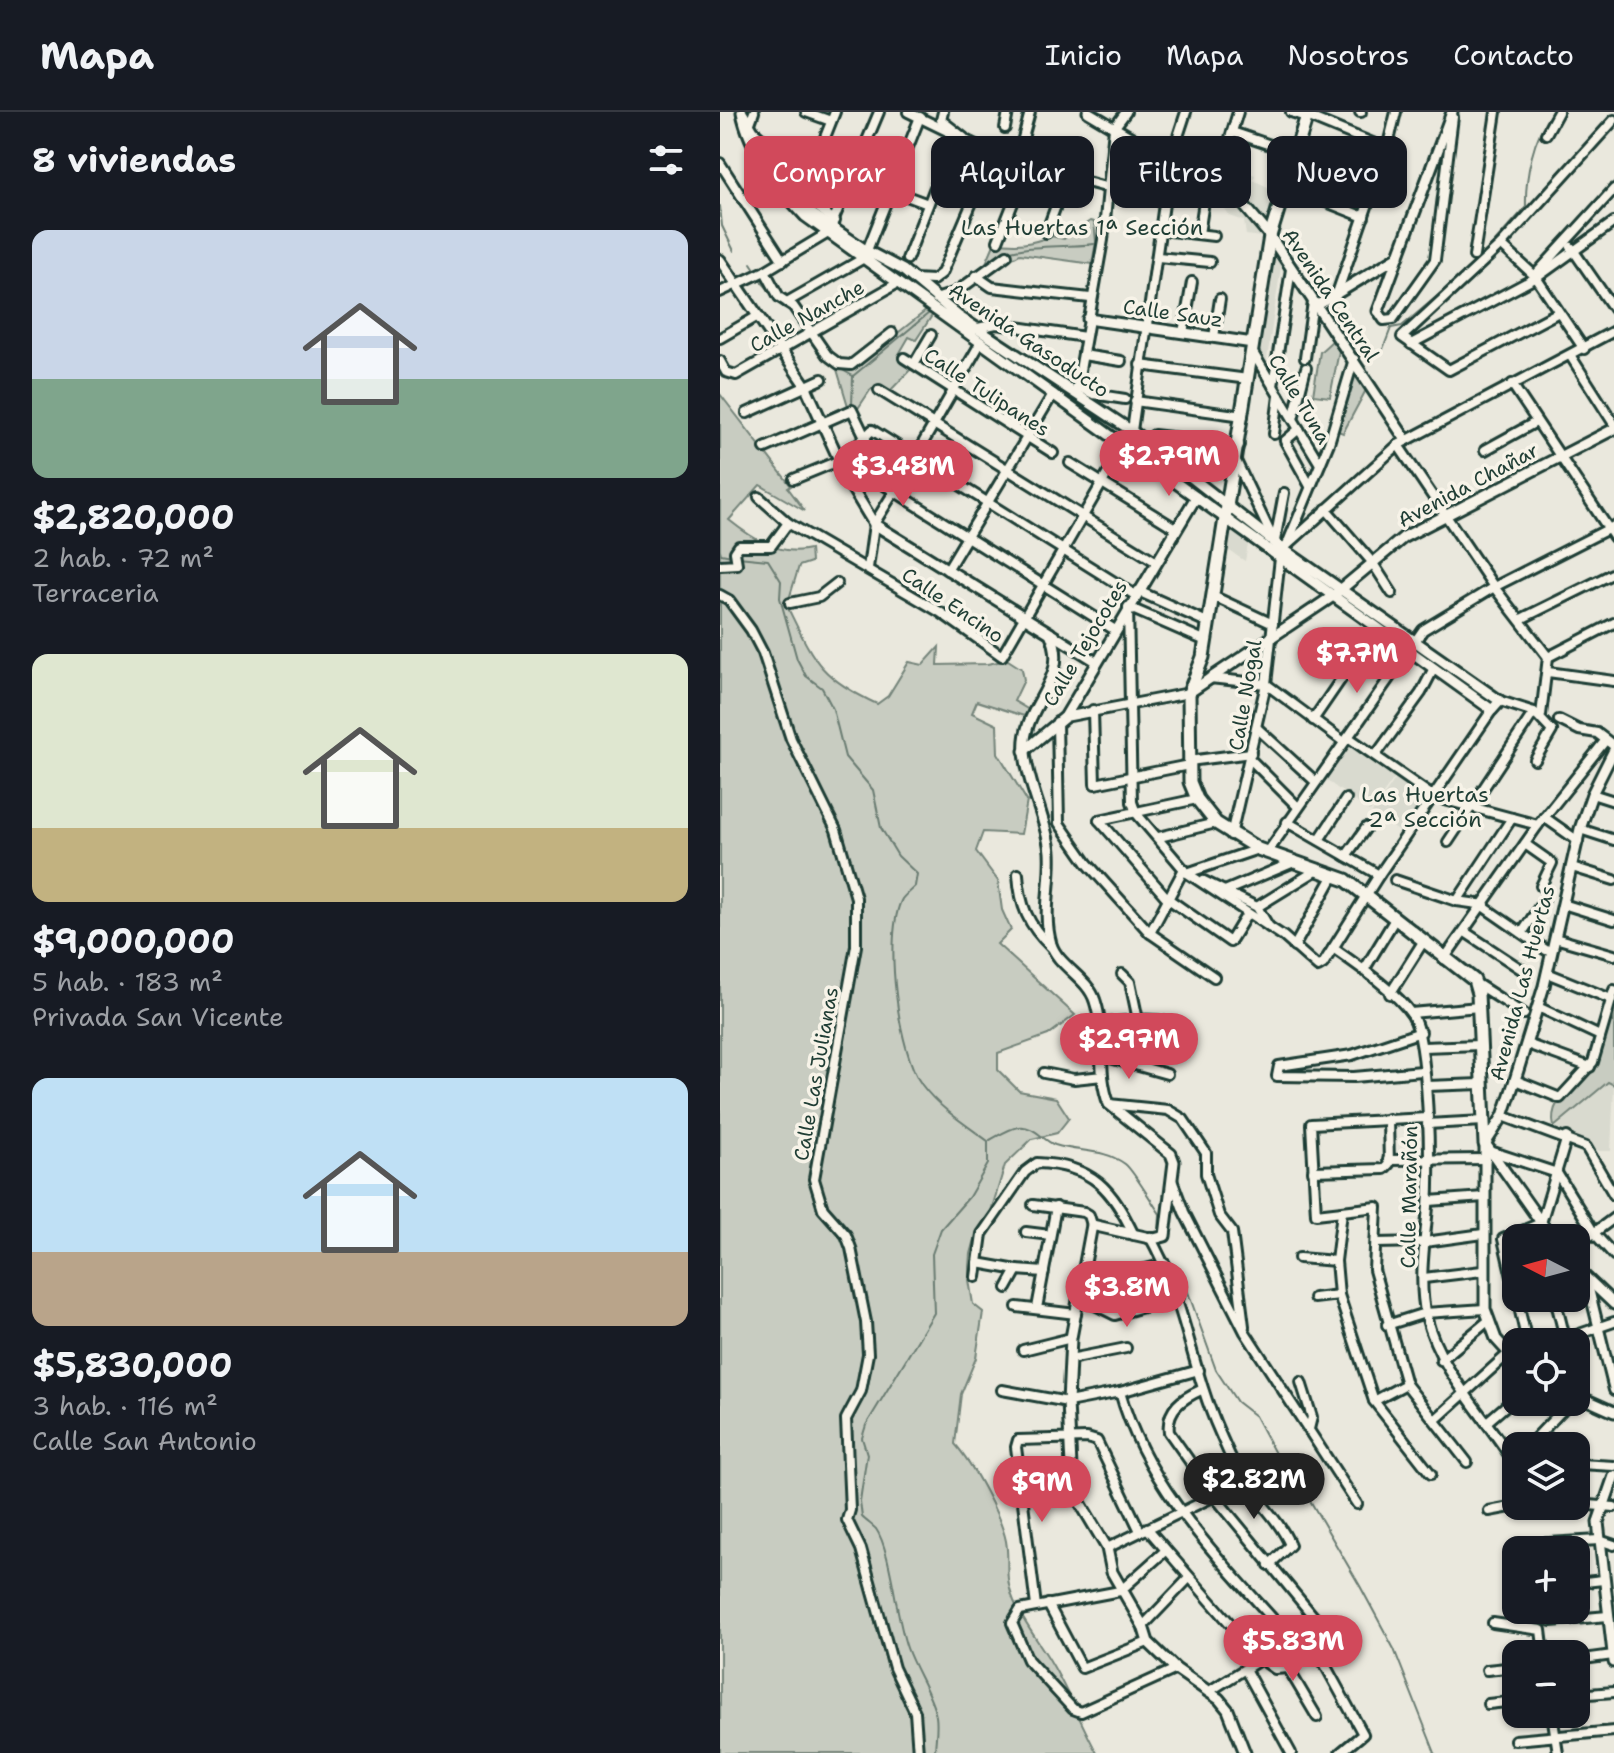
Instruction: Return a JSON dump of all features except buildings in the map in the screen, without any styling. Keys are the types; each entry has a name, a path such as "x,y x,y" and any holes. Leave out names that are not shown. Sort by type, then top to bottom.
{"main road":[{"path":"1302,136 1307,115"},
{"path":"1279,208 1270,236 1237,463 1206,641 1189,693 1189,763 1197,799 1216,823 1231,835 1262,851 1334,875 1366,895 1477,984 1487,1151"}],"street":[{"path":"806,112 833,116 827,136"},
{"path":"870,136 879,112"},
{"path":"908,112 958,136"},
{"path":"943,112 941,120 959,136"},
{"path":"1005,128 1008,112"},
{"path":"1024,136 1030,112"},
{"name":"Avenida Central","path":"1088,112 1128,136"},
{"path":"1125,399 1076,390 1109,188 1114,128 1126,112"},
{"path":"1178,136 1186,112"},
{"path":"1230,136 1238,112"},
{"path":"1291,112 1307,115 1356,136"},
{"path":"1390,136 1396,112"},
{"path":"1453,112 1435,260 1393,319 1384,320 1378,311 1453,112"},
{"path":"1474,256 1496,112"},
{"path":"1546,134 1558,112"},
{"path":"913,136 920,117"},
{"path":"749,119 762,136"},
{"name":"Avenida Gasoducto","path":"749,119 782,190 805,216 832,227"},
{"name":"Avenida Gasoducto","path":"749,119 796,199 898,283 1227,519 1281,548 1342,589 1434,668 1492,710"},
{"path":"1557,313 1449,370 1402,337 1501,245 1613,124"},
{"path":"1232,132 1267,144"},
{"path":"720,163 783,261"},
{"path":"1094,184 1109,188"},
{"path":"1535,276 1614,189"},
{"path":"907,259 931,198"},
{"path":"915,199 928,204"},
{"path":"814,208 832,227"},
{"path":"720,292 783,261 832,227 840,208"},
{"path":"787,302 866,255 884,208"},
{"path":"913,279 939,278 969,208"},
{"path":"998,241 1011,208"},
{"path":"1046,233 1055,208"},
{"path":"1132,431 1165,208"},
{"path":"1199,234 1205,208"},
{"name":"Avenida Central","path":"1246,208 1270,236 1354,359 1402,442"},
{"path":"1341,208 1364,217"},
{"path":"1336,296 1367,208"},
{"path":"1411,344 1535,276 1614,222"},
{"path":"1162,230 1214,236"},
{"path":"1566,240 1614,309"},
{"path":"1501,245 1535,276 1584,349"},
{"name":"Avenida Gasoducto","path":"866,255 893,263 935,299 1076,390 1229,505 1333,596 1376,628 1500,701"},
{"path":"935,299 956,292 1007,255"},
{"path":"1293,419 1314,304 1336,296 1399,256"},
{"path":"1158,257 1210,262"},
{"path":"720,260 805,385 864,512 874,524 1097,662"},
{"path":"1273,386 1291,269"},
{"path":"760,273 779,297 787,302 827,355 839,364 851,365 892,333"},
{"path":"976,276 992,287 1090,298"},
{"path":"1183,333 1192,282"},
{"name":"Calle Nanche","path":"720,361 730,375 898,283"},
{"path":"1214,337 1220,299"},
{"path":"720,338 758,316"},
{"name":"Calle Sauz","path":"1088,319 1214,337 1253,347"},
{"path":"978,328 996,324 1085,337"},
{"path":"1281,548 1402,442 1614,331"},
{"path":"914,364 931,335"},
{"path":"915,457 981,342"},
{"name":"Calle Tuna","path":"1253,347 1320,464"},
{"path":"1083,355 1121,361"},
{"path":"1570,355 1614,429"},
{"name":"Calle Tulipanes","path":"904,358 953,392 1053,451"},
{"path":"1281,548 1320,464 1354,359"},
{"path":"1140,365 1248,379"},
{"path":"747,413 822,379"},
{"path":"1150,933 1167,898 1186,871 1262,851 1298,807 1423,630 1494,587 1612,530 1512,384"},
{"path":"879,390 1155,561"},
{"path":"947,570 1030,437 1053,394"},
{"path":"1274,434 1279,395"},
{"path":"1135,401 1243,416"},
{"path":"765,448 852,410 866,439"},
{"path":"1485,450 1536,422"},
{"path":"1299,429 1285,441 1310,486"},
{"name":"Avenida Chañar","path":"1189,693 1333,596 1404,537 1614,429"},
{"path":"794,479 841,460 872,430 987,505 1136,593 1209,623"},
{"path":"1154,435 1239,445"},
{"path":"1402,442 1494,587 1548,657 1540,716 1448,842"},
{"path":"1024,617 1124,445"},
{"path":"841,460 1115,630"},
{"path":"1070,463 1175,528"},
{"path":"1237,463 1281,548"},
{"path":"868,568 874,524 905,474"},
{"path":"1281,548 1284,493"},
{"name":"Calle Encino","path":"759,497 788,523 940,612 999,656 1024,617"},
{"name":"Calle Tejocotes","path":"1024,751 1061,719 1196,497"},
{"path":"1326,509 1372,562 1392,593"},
{"path":"720,565 736,557 739,546 771,546 788,523"},
{"name":"Calle Nogal","path":"1231,835 1266,684 1281,548"},
{"path":"1521,619 1614,573"},
{"path":"790,603 819,597 837,583"},
{"name":"Calle Las Julianas","path":"720,595 729,600 763,653 791,739 836,830 856,898 856,946 814,1179 823,1209 846,1235 851,1248 866,1322 868,1354 861,1391 846,1419 850,1510 847,1520 861,1549 894,1668 915,1712 918,1753"},
{"path":"1213,596 1273,624"},
{"path":"1206,641 1128,607 1128,775 1136,813 1186,871 1270,928 1318,967 1500,701 1540,716 1552,733 1535,760"},
{"path":"1548,657 1614,623"},
{"path":"1313,720 1376,628"},
{"path":"1050,633 1057,653 1055,673 1026,724 1024,751 1050,853 1047,921 1052,948"},
{"path":"1376,755 1421,693 1434,668"},
{"path":"1548,672 1614,681"},
{"path":"1210,678 1266,684 1313,720 1376,755 1434,797 1512,818 1541,821 1578,841"},
{"path":"1189,693 1093,710 1061,719 1059,823 1087,863 1150,933 1214,977"},
{"path":"1093,710 1095,784 1189,763 1250,756 1298,807"},
{"path":"1559,720 1579,730 1597,733 1614,748"},
{"path":"1257,728 1316,782"},
{"path":"1444,959 1541,821 1605,741"},
{"name":"Avenida Las Huertas","path":"1502,1342 1488,1321 1482,1271 1487,1151 1503,1116 1538,1007 1580,829 1592,794 1611,762 1614,748"},
{"path":"1592,794 1614,801"},
{"path":"1197,799 1099,820 1167,898 1230,942 1247,914"},
{"path":"1319,840 1346,799"},
{"path":"1457,901 1512,818"},
{"path":"1041,820 1059,823"},
{"path":"1287,822 1379,875"},
{"path":"1159,837 1216,823"},
{"path":"1346,856 1366,828"},
{"path":"1580,829 1614,840"},
{"path":"1525,844 1552,863 1541,886"},
{"path":"1225,891 1294,862"},
{"path":"1572,867 1614,880"},
{"path":"1257,907 1318,869"},
{"path":"1186,871 1257,907 1270,928"},
{"path":"1018,874 1020,905 1027,919 1094,997 1109,1104 1171,1154 1167,1230 1155,1238 1092,1225"},
{"path":"1294,947 1334,875"},
{"path":"1395,880 1457,901 1484,906 1546,950"},
{"path":"1522,933 1544,900"},
{"path":"1563,904 1614,920"},
{"path":"1364,970 1395,919"},
{"path":"1465,932 1524,971"},
{"path":"1555,938 1614,955"},
{"path":"1390,994 1423,942"},
{"name":"Calle Marañón","path":"1333,948 1364,970 1411,1013 1421,1032 1422,1071 1427,1086 1429,1201 1425,1242 1425,1313 1441,1360 1502,1442"},
{"path":"1515,1080 1560,1098 1590,1067 1613,994 1547,973"},
{"path":"1122,974 1130,982 1138,1020"},
{"path":"1477,984 1524,1014"},
{"path":"1411,1013 1479,1007"},
{"path":"1538,1007 1600,1036"},
{"path":"1603,1026 1614,1014"},
{"path":"1100,1024 1138,1020 1175,1026 1185,1035"},
{"path":"1421,1032 1352,1055 1279,1066 1278,1078 1354,1077 1422,1071"},
{"path":"1527,1044 1590,1067"},
{"path":"1423,1047 1480,1045"},
{"path":"1103,1056 1167,1074"},
{"path":"1044,1073 1074,1079 1103,1076"},
{"path":"1427,1086 1481,1084"},
{"path":"1109,1104 1168,1110 1183,1119 1206,1153 1206,1174 1219,1215 1232,1232 1245,1332"},
{"path":"1503,1116 1567,1137 1593,1153 1614,1195"},
{"path":"1467,1462 1406,1384 1374,1270 1377,1207 1316,1214 1311,1124 1388,1119 1484,1121"},
{"path":"1388,1119 1388,1163"},
{"path":"1540,1224 1567,1137"},
{"path":"1487,1151 1539,1224"},
{"path":"1313,1171 1487,1151 1557,1173 1594,1233 1614,1255"},
{"path":"976,1277 982,1234 1025,1172 1037,1163 1080,1172 1109,1189 1134,1235"},
{"path":"1171,1179 1184,1212 1245,1332 1357,1504"},
{"path":"1429,1201 1484,1197"},
{"path":"1033,1205 1084,1212 1089,1215 1092,1225 1081,1298 1071,1338 1068,1402 1072,1489 1107,1548 1120,1591 1143,1626 1148,1642 1176,1669 1228,1710 1245,1753"},
{"path":"1037,1308 1056,1207"},
{"path":"1342,1212 1336,1261 1339,1295 1374,1401 1431,1474"},
{"path":"1590,1236 1614,1218"},
{"path":"1026,1232 1050,1235"},
{"path":"1376,1243 1425,1242 1483,1234"},
{"path":"1155,1238 1179,1297 1193,1361 1199,1370 1201,1390 1244,1482 1290,1545 1269,1565"},
{"path":"1299,1258 1336,1261"},
{"path":"978,1263 1044,1272"},
{"path":"1083,1285 1165,1264"},
{"path":"1007,1288 1017,1270"},
{"path":"1424,1278 1482,1271"},
{"path":"1590,1284 1614,1304"},
{"path":"1590,1292 1614,1390"},
{"path":"1314,1298 1339,1295"},
{"path":"1081,1298 1115,1315 1179,1297"},
{"path":"1017,1307 1076,1314"},
{"path":"1387,1325 1425,1313 1485,1309"},
{"path":"1441,1360 1488,1321"},
{"path":"1590,1331 1614,1322"},
{"path":"1023,1350 1071,1338"},
{"path":"1070,1359 1126,1348"},
{"path":"1435,1420 1464,1392 1502,1364"},
{"path":"1002,1390 1068,1402 1120,1392 1199,1370"},
{"path":"1301,1382 1312,1417 1309,1429"},
{"path":"1374,1401 1406,1384"},
{"path":"1201,1390 1179,1402 1168,1424 1185,1458 1323,1628 1318,1652 1363,1734 1340,1753"},
{"path":"1036,1606 1016,1447 1018,1440 1093,1439 1100,1444 1144,1530 1261,1659 1275,1669 1288,1668 1296,1658 1296,1645 1180,1513 1131,1432 1120,1392"},
{"path":"1590,1401 1614,1412"},
{"path":"1488,1421 1502,1409"},
{"path":"1541,1432 1557,1416"},
{"path":"1590,1465 1614,1466"},
{"path":"1614,1476 1602,1505 1599,1540 1614,1662"},
{"path":"1107,1548 1244,1482"},
{"path":"1590,1505 1614,1507"},
{"path":"1489,1511 1502,1509"},
{"path":"1590,1541 1599,1540 1614,1545"},
{"path":"1165,1551 1120,1591 1020,1610 1014,1616 1013,1631 1028,1660 1077,1711 1086,1711 1176,1669"},
{"path":"1143,1626 1189,1578"},
{"path":"1590,1581 1603,1580"},
{"path":"1048,1604 1082,1668 1148,1642"},
{"path":"1590,1618 1608,1616"},
{"path":"1493,1623 1541,1630 1542,1640"},
{"path":"1590,1658 1613,1655"},
{"path":"1208,1692 1261,1659"},
{"path":"1288,1668 1317,1717"},
{"path":"1487,1670 1502,1668"},
{"path":"1245,1669 1291,1753"},
{"path":"1590,1694 1614,1692"},
{"path":"1488,1704 1502,1702"},
{"path":"1554,1728 1558,1753"},
{"path":"1515,1740 1614,1731"}],"shaded area":[{"path":"1251,174 1255,175 1253,180 1267,187 1267,208 1274,208 1267,228 1251,202"},
{"path":"1224,208 1244,210 1261,237 1246,235 1244,221 1230,216"},
{"path":"1090,221 1094,222 1096,242 1092,264 1020,254 988,272 986,263 995,242 1024,244 1051,236 1064,239"},
{"path":"1273,245 1282,260 1266,365 1257,352"},
{"path":"882,264 902,270 1214,498 1211,503"},
{"path":"927,310 933,314 916,340 909,337 898,356 913,367 891,390 871,389 855,413 848,406 836,366 852,369"},
{"path":"1332,341 1339,351 1330,397 1313,395 1320,352"},
{"path":"1354,372 1367,388 1343,433 1338,431"},
{"path":"720,394 791,486 788,488 805,511 760,485 729,520 767,545 788,550 810,549 811,562 799,566 787,606 804,641 830,676 877,704 888,696 909,662 923,665 939,647 938,665 987,664 1008,660 1022,669 1024,680 1014,701 1029,710 1024,716 977,701 972,713 997,725 998,753 1027,801 1021,834 983,832 976,851 998,881 1002,910 1011,930 997,944 1075,1015 1048,1035 998,1053 998,1070 1019,1091 1056,1098 1069,1118 1057,1133 1032,1139 1005,1165 991,1211 977,1232 969,1280 973,1304 983,1312 976,1358 961,1394 955,1444 985,1490 1003,1530 1014,1601 1058,1675 1097,1753 720,1753"},
{"path":"1231,528 1249,539 1245,561 1228,550"},
{"path":"1352,743 1397,774 1370,812 1326,780"},
{"path":"1398,775 1429,795 1403,834 1372,813"},
{"path":"1614,1015 1614,1085 1608,1082 1554,1127 1556,1106 1592,1065"},
{"path":"1609,1082 1614,1086 1611,1151 1599,1151 1554,1128"}],"waterway":[{"path":"1369,362 1383,349 1391,328 1402,326 1476,263 1526,207 1532,158 1540,133 1552,112"},
{"path":"720,206 722,226 734,251"},
{"path":"995,259 1013,250 1026,248 1094,244"},
{"path":"751,263 757,272"},
{"path":"758,278 773,294"},
{"path":"852,405 853,376 929,313"},
{"path":"837,367 853,376"},
{"path":"720,550 721,554 732,556"},
{"path":"738,557 768,560 781,581 780,598 797,659 806,676 822,688 833,709 845,757 873,790 881,828 898,856 917,874 915,886 902,899 896,916 894,939 900,1022 913,1069 936,1101 988,1141 988,1164 969,1197 941,1229 932,1254 934,1313 866,1425 862,1438 867,1454 860,1501 862,1517 876,1529 886,1552 907,1648 934,1707 937,1725 935,1753"},
{"path":"990,1140 1011,1129 1024,1127 1034,1130 1055,1145 1117,1159 1133,1173 1160,1214 1159,1233"},
{"path":"1159,1239 1160,1247 1184,1281 1216,1370 1237,1402 1255,1416 1287,1476 1308,1497 1394,1649 1435,1753"}],"district":[{"name":"Las Huertas 1ª Sección","path":"1082,227"},
{"name":"Las Huertas 2ª Sección","path":"1425,806"}]}
